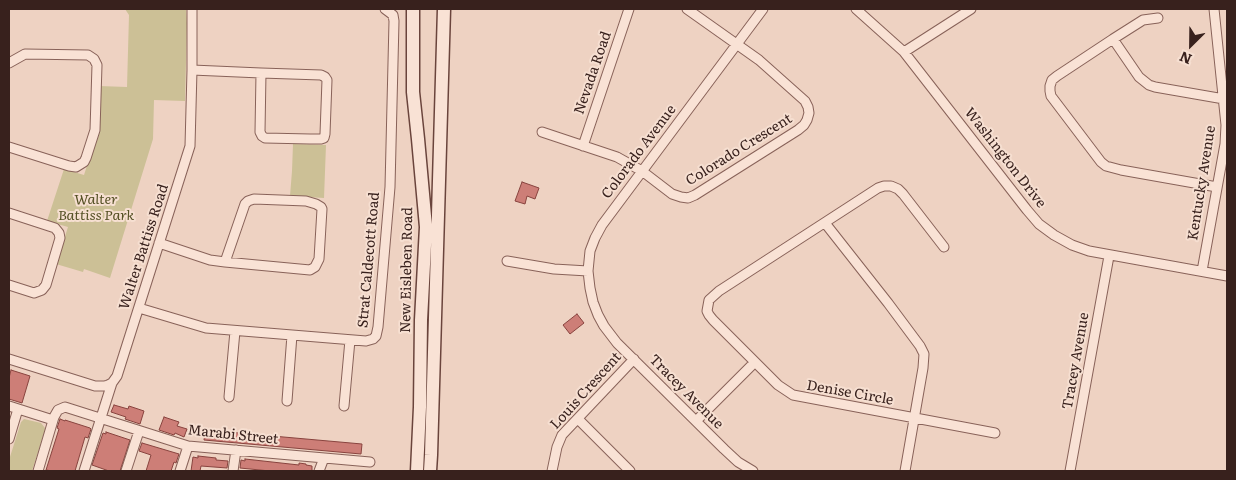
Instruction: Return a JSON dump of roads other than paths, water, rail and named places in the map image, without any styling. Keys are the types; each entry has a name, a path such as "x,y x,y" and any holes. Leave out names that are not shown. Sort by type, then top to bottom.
{"main road":[{"name":"New Eisleben Road","path":"413,9 412,92 426,227 421,320 417,471"},
{"name":"New Eisleben Road","path":"430,471 432,455 444,9"}],"street":[{"name":"Walter Battiss Road","path":"84,471 112,383 117,376 190,146 192,9"},
{"name":"Strat Caldecott Road","path":"139,308 201,328 350,340 370,340 376,336 390,187 394,21 393,14 385,9"},
{"name":"Nevada Road","path":"583,146 629,9"},
{"name":"Colorado Crescent","path":"542,132 617,157 642,171 672,194 688,198 804,125 809,113 805,101 759,60 687,9"},
{"name":"Colorado Avenue","path":"604,326 593,302 588,271 590,251 595,238 602,225 763,9"},
{"name":"Washington Drive","path":"856,9 904,52 1026,210 1054,235 1072,245 1109,256 1227,276"},
{"path":"904,52 971,9"},
{"name":"Kentucky Avenue","path":"1202,271 1226,134 1223,52 1214,9"},
{"path":"1158,18 1143,20 1057,76 1052,80 1050,86 1051,96 1106,166 1217,186"},
{"path":"1113,39 1139,78 1149,85 1224,99"},
{"path":"9,63 26,54 88,55 94,58 97,65 95,130 84,162 78,166 70,166 9,147"},
{"path":"192,70 261,73 321,76 325,77 327,80 326,134 324,138 265,138 262,136 260,132 261,73"},
{"path":"905,471 924,354 888,303 825,223 878,188 891,186 898,189 910,202 944,247"},
{"path":"159,243 210,260 225,262 307,270 312,269 319,259 321,207 306,202 254,198 248,201 245,204 225,262"},
{"path":"9,213 55,228 60,238 46,285 42,290 34,293 9,285"},
{"name":"Denise Circle","path":"825,223 719,291 709,300 709,315 778,385 793,395 994,433"},
{"name":"Tracey Avenue","path":"1070,471 1109,256"},
{"path":"507,261 554,269 588,271"},
{"name":"Tracey Avenue","path":"604,326 617,343 738,462 753,471"},
{"path":"229,397 235,331"},
{"path":"286,401 292,335"},
{"path":"344,406 350,340"},
{"path":"9,359 96,386 112,383"},
{"name":"Louis Crescent","path":"552,471 559,441 566,431 634,359"},
{"path":"696,421 755,362"},
{"path":"9,439 13,407 53,420 38,471"},
{"name":"Marabi Street","path":"53,420 58,410 68,408 188,446 370,462"},
{"path":"578,419 630,471"},
{"path":"126,471 140,431"},
{"path":"180,471 188,446"},
{"path":"234,471 236,450"},
{"path":"319,471 324,458"}],"park label":[{"name":"Walter Battiss Park","path":"96,208"}]}
